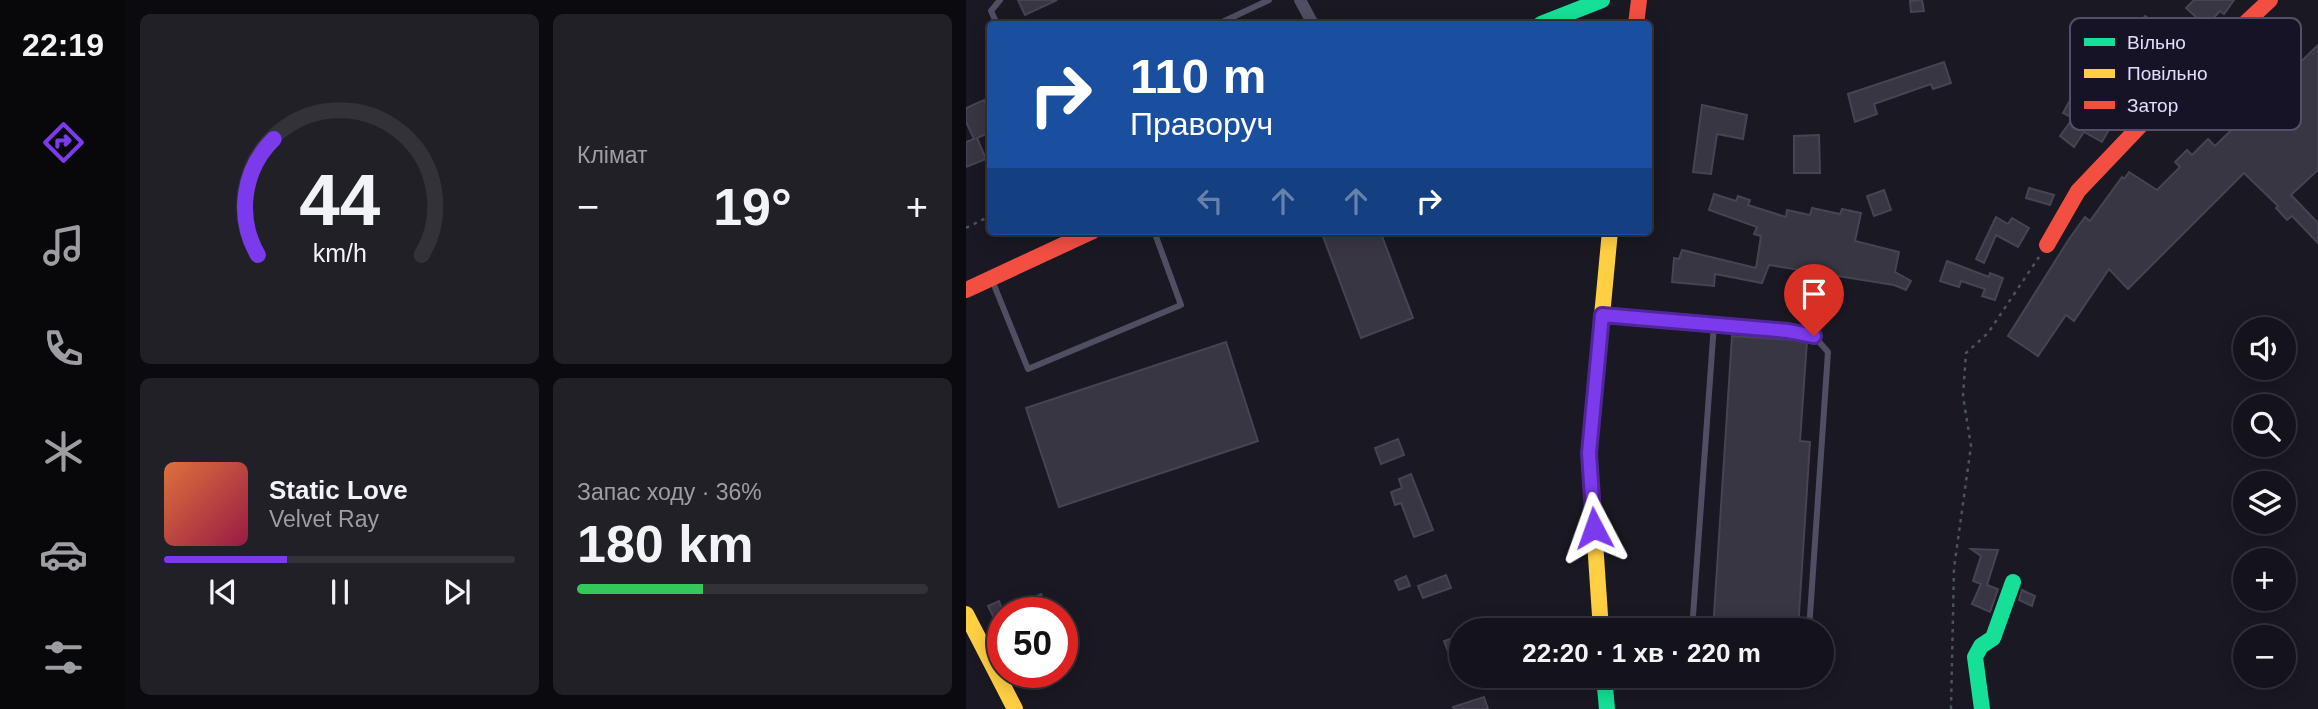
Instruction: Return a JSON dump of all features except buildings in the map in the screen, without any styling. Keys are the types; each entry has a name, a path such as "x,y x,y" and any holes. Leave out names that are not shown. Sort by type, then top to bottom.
{"main road":[{"path":"1545,21 1571,0"},
{"path":"1548,21 1602,0"},
{"path":"1636,21 1639,0"},
{"path":"2251,18 2270,0"},
{"path":"2047,245 2078,191 2136,130"},
{"path":"966,290 1084,235"},
{"path":"1600,618 1589,453 1609,235"},
{"path":"1982,709 1975,657 1981,646 1993,638 2013,582"},
{"path":"966,614 1015,709"},
{"path":"1605,688 1607,709"}],"street":[{"path":"1300,0 1311,21"}],"lane":[{"path":"996,21 991,11 1000,0"},
{"path":"1224,21 1269,0"},
{"path":"991,278 1028,369 1181,306 1155,235"},
{"path":"1602,315 1814,336 1828,352 1810,618"},
{"path":"1693,618 1714,324"}],"path":[{"path":"966,228 987,218"},
{"path":"1951,709 1954,568 1971,446 1963,396 1966,353 1988,333 2047,245"}],"traffic: fast":[{"path":"1549,21 1602,0"},
{"path":"1982,709 1975,657 1981,646 1993,638 2013,582"},
{"path":"1605,688 1607,709"}],"traffic: slow":[{"path":"1600,618 1589,453 1610,235"},
{"path":"966,614 1015,709"}],"traffic: jam":[{"path":"1636,21 1639,0"},
{"path":"2251,18 2270,0"},
{"path":"2047,245 2078,191 2136,130"},
{"path":"966,290 1084,235"}],"route":[{"path":"1594,528 1589,453 1602,315 1788,331 1814,336"}]}
